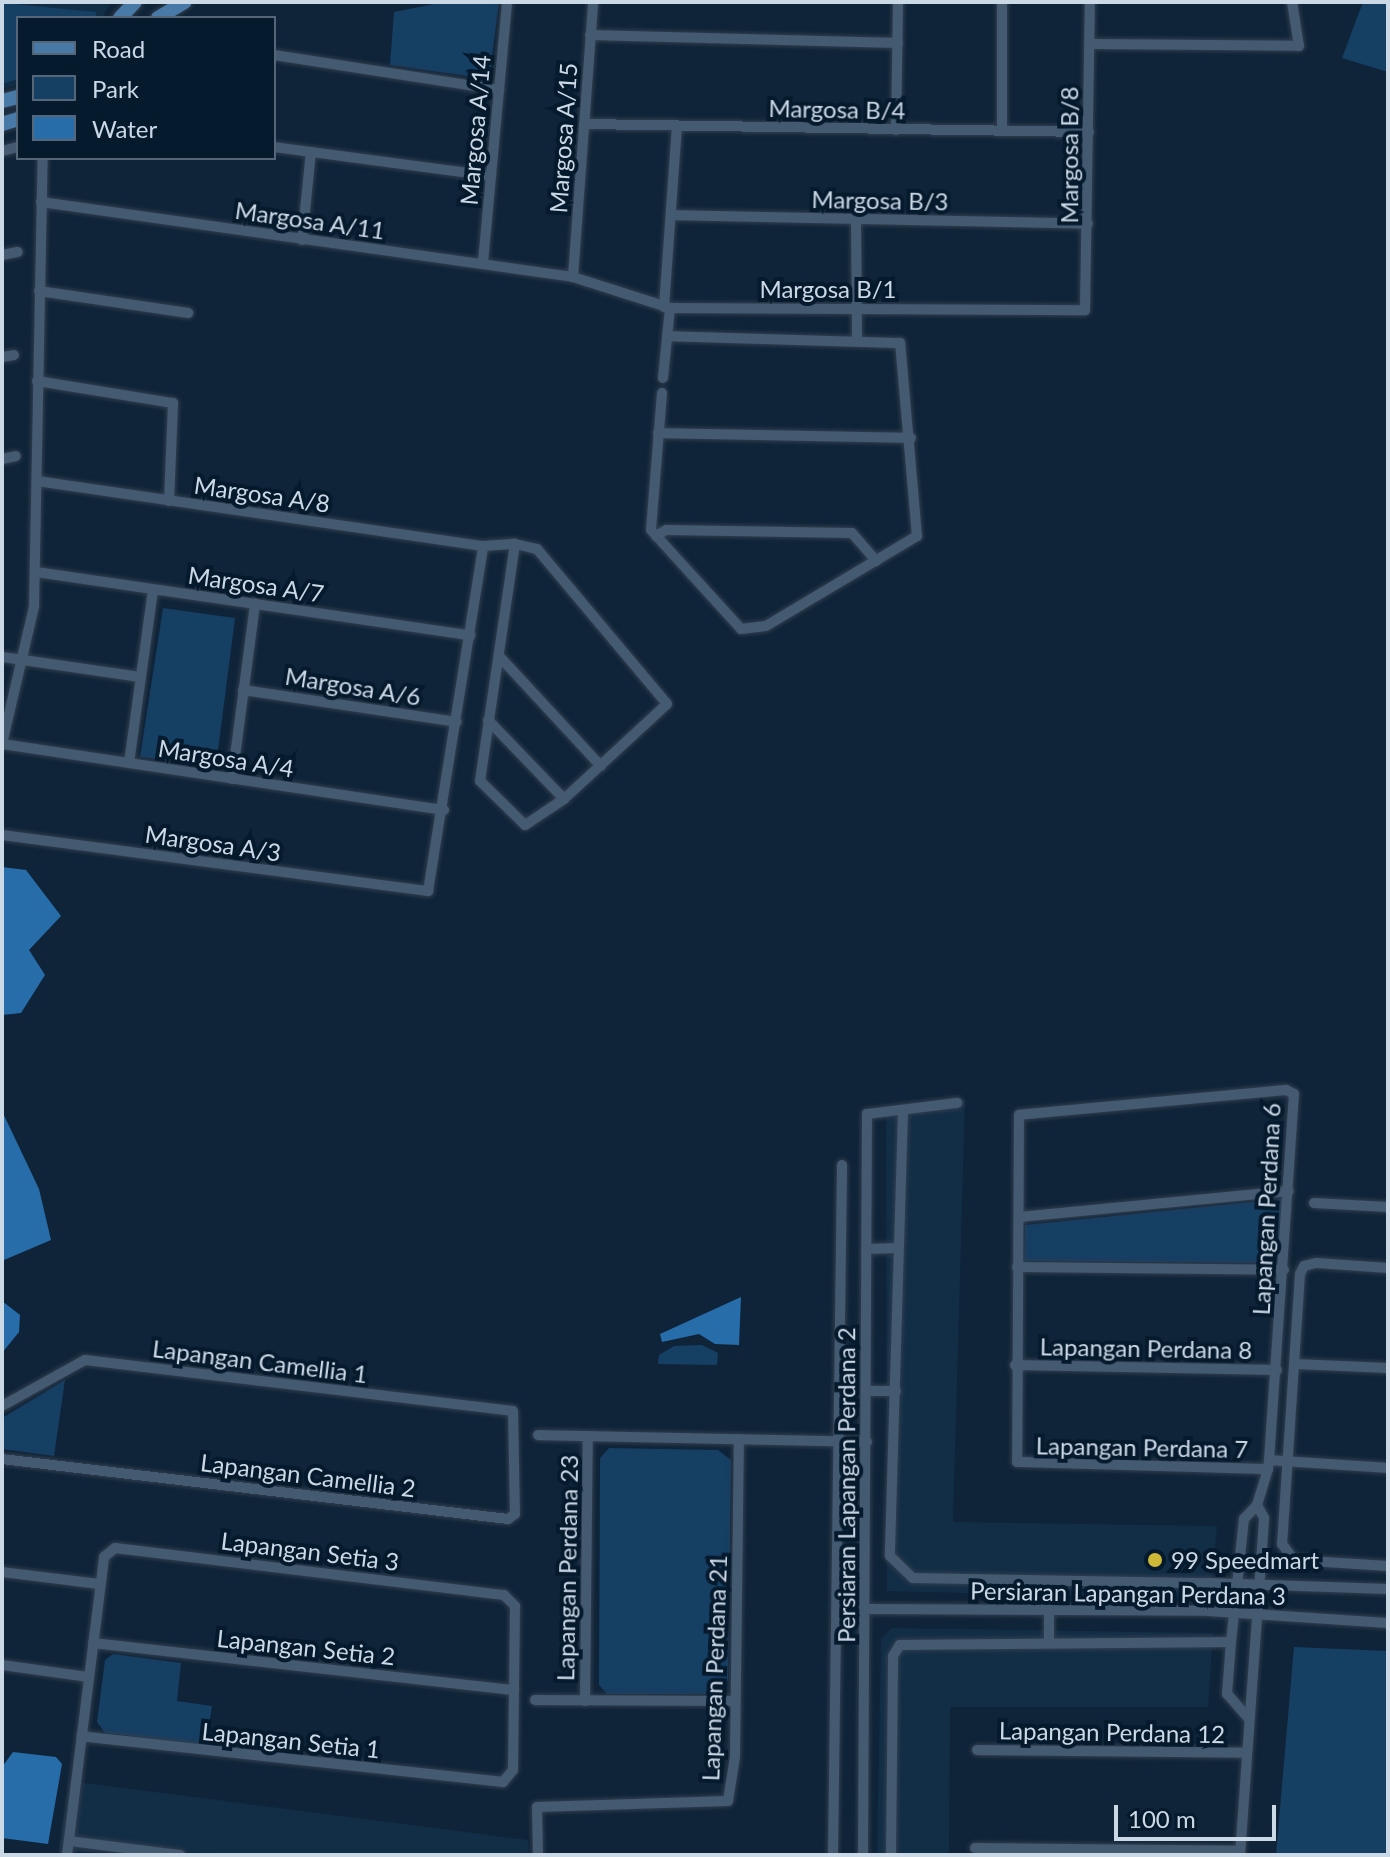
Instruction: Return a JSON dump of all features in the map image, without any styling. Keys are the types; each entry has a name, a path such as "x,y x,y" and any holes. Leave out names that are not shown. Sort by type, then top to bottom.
{"main road":[{"path":"161,16 185,2"}],"street":[{"name":"Margosa A/14","path":"483,262 507,2"},
{"name":"Margosa A/15","path":"573,277 593,2"},
{"path":"896,130 898,2"},
{"path":"1002,2 1002,130"},
{"name":"Margosa B/8","path":"1088,309 1090,2"},
{"path":"1090,44 1299,46 1292,2"},
{"path":"590,35 898,43"},
{"path":"276,55 499,90"},
{"name":"Margosa B/4","path":"584,124 1089,132"},
{"path":"663,378 677,127"},
{"path":"276,147 491,176"},
{"path":"302,240 311,152"},
{"path":"2,744 25,660 36,572 43,160"},
{"name":"Margosa A/11","path":"41,202 573,277"},
{"name":"Margosa B/3","path":"671,215 1088,224"},
{"path":"856,220 857,341"},
{"path":"2,255 18,252"},
{"name":"Margosa B/1","path":"573,277 667,307 1088,309"},
{"path":"39,291 188,313"},
{"path":"662,393 651,519 656,536 747,630 766,626 917,536 903,347 857,341 667,336"},
{"path":"2,357 14,355"},
{"path":"37,381 173,403 169,501"},
{"path":"658,433 911,438"},
{"path":"2,459 16,456"},
{"name":"Margosa A/8","path":"37,481 483,546 515,544"},
{"path":"656,536 666,530 852,533 876,561"},
{"path":"515,544 537,549 667,698 664,711 564,799 525,825 482,786 488,720 499,656 515,544"},
{"path":"444,810 483,546"},
{"name":"Margosa A/7","path":"36,572 470,635"},
{"path":"129,763 153,590"},
{"path":"232,779 255,604"},
{"path":"499,656 601,766"},
{"path":"2,657 141,677"},
{"name":"Margosa A/6","path":"243,690 457,722"},
{"path":"488,720 564,799"},
{"name":"Margosa A/4","path":"2,744 444,810"},
{"name":"Margosa A/3","path":"2,835 428,891 444,810"},
{"name":"Lapangan Perdana 6","path":"1019,1217 1019,1115 1289,1090 1294,1098 1269,1465 1257,1505 1244,1519 1235,1583 1227,1694 1249,1719"},
{"path":"957,1103 903,1111 890,1556 913,1578 1235,1583 1388,1589"},
{"name":"Persiaran Lapangan Perdana 2","path":"863,1855 867,1609 867,1114 903,1111"},
{"path":"833,1855 842,1165"},
{"path":"1015,1365 1019,1217 1289,1191"},
{"path":"1314,1203 1388,1207"},
{"path":"867,1249 898,1248"},
{"path":"1388,1268 1304,1266 1282,1544 1294,1560 1388,1566"},
{"path":"1017,1267 1284,1270"},
{"name":"Lapangan Camellia 1","path":"2,1406 85,1360 513,1411 517,1421"},
{"path":"1295,1364 1388,1368"},
{"name":"Lapangan Perdana 8","path":"1015,1365 1277,1370"},
{"name":"Lapangan Perdana 7","path":"1015,1365 1017,1462 1269,1465 1289,1462 1388,1468"},
{"path":"867,1391 896,1391"},
{"name":"Lapangan Camellia 2","path":"2,1459 508,1519 515,1514 517,1421"},
{"path":"538,1435 867,1442"},
{"name":"Lapangan Perdana 23","path":"585,1701 588,1436"},
{"name":"Lapangan Perdana 21","path":"538,1855 537,1807 725,1804 735,1757 739,1439"},
{"name":"Lapangan Perdana 6","path":"1240,1853 1264,1518 1257,1505"},
{"name":"Lapangan Setia 3","path":"100,1584 104,1557 125,1549 504,1595 513,1600 514,1690"},
{"path":"2,1572 100,1584 67,1855"},
{"path":"1049,1581 1049,1640"},
{"path":"1208,1611 1209,1583"},
{"name":"Persiaran Lapangan Perdana 3","path":"867,1609 1208,1611 1388,1623"},
{"path":"891,1855 893,1656 907,1642 1231,1642"},
{"name":"Lapangan Setia 2","path":"93,1643 514,1690"},
{"path":"2,1665 89,1677"},
{"name":"Lapangan Setia 1","path":"82,1736 497,1782 512,1775 514,1690"},
{"path":"535,1700 735,1701"},
{"name":"Lapangan Perdana 12","path":"977,1750 1246,1753"},
{"path":"69,1841 180,1855"},
{"path":"975,1848 1046,1852 1240,1853"}],"shaded area":[{"path":"2,2 111,2 103,16 16,16 16,86 2,89"},
{"path":"965,1099 953,1522 1217,1526 1210,1599 887,1591 886,1107"},
{"path":"892,1628 1213,1633 1208,1707 950,1707 949,1855 877,1855 881,1638"},
{"path":"69,1781 528,1840 529,1855 59,1852"}],"green space":[{"path":"444,2 499,2 489,79 390,65 394,12"},
{"path":"1363,2 1388,2 1388,72 1342,58"},
{"path":"2,3 96,12 96,16 16,16 16,80 2,84"},
{"path":"163,608 235,618 216,766 140,757"},
{"path":"1282,1199 1276,1263 1024,1261 1025,1225"},
{"path":"702,1345 718,1353 717,1365 658,1364 659,1355 674,1346"},
{"path":"65,1380 54,1456 2,1449 2,1418"},
{"path":"609,1448 718,1450 731,1460 728,1680 719,1694 607,1694 599,1685 600,1458"},
{"path":"1294,1647 1388,1651 1388,1855 1276,1855"},
{"path":"113,1654 181,1663 177,1701 212,1706 206,1745 105,1733 97,1722 105,1660"}],"water":[{"path":"2,867 26,870 61,916 29,950 45,975 21,1013 2,1015"},
{"path":"2,1111 39,1189 51,1240 4,1260"},
{"path":"741,1297 739,1345 715,1344 699,1334 662,1342 660,1334"},
{"path":"2,1301 20,1315 19,1332 2,1353"},
{"path":"13,1752 56,1757 62,1764 48,1844 2,1838 2,1767"}],"place":[{"name":"99 Speedmart","path":"1155,1560"}]}
